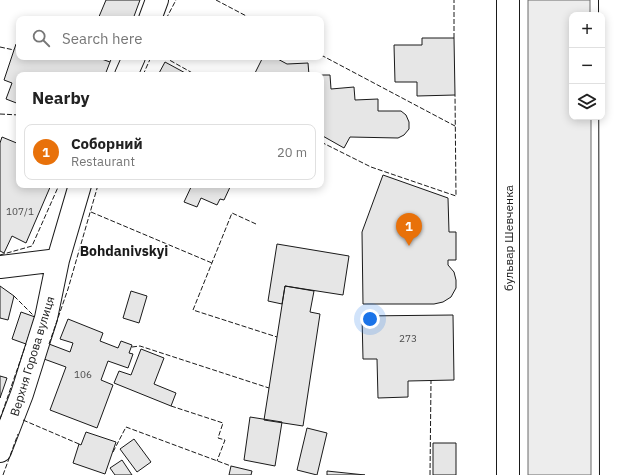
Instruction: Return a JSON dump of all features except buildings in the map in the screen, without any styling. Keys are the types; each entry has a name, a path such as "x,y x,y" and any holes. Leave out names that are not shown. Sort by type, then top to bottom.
{"main road":[{"path":"151,16 157,0"},
{"name":"бульвар Шевченка","path":"508,0 508,475"},
{"path":"610,0 611,475"},
{"path":"127,72 133,60"},
{"name":"Верхня Горова вулиця","path":"0,450 20,401 32,365 46,318 58,260 79,188"},
{"path":"0,267 58,260"}],"shaded area":[{"path":"528,0 590,0 590,12 569,12 569,120 591,120 591,475 528,475"}],"fence":[{"path":"168,16 176,0"},
{"path":"216,0 246,16"},
{"path":"454,0 454,38"},
{"path":"0,47 14,50"},
{"path":"324,57 455,126"},
{"path":"144,72 150,60"},
{"path":"169,60 191,72"},
{"path":"324,144 371,167 456,196 455,95"},
{"path":"0,114 16,115"},
{"path":"0,255 32,246 58,188"},
{"path":"49,344 68,289 97,188"},
{"path":"91,212 212,263"},
{"path":"256,224 232,213 193,310 277,337"},
{"path":"14,296 35,317"},
{"path":"0,419 26,344"},
{"path":"132,347 140,346 269,388"},
{"path":"430,475 431,381"},
{"path":"171,406 223,423 218,438 225,440 217,461"},
{"path":"23,420 79,444"},
{"path":"113,452 126,427 231,466"},
{"path":"3,475 18,434"}],"place":[{"name":"Соборний","path":"409,246"}],"district":[{"name":"Bohdanivskyi","path":"124,251"}]}
